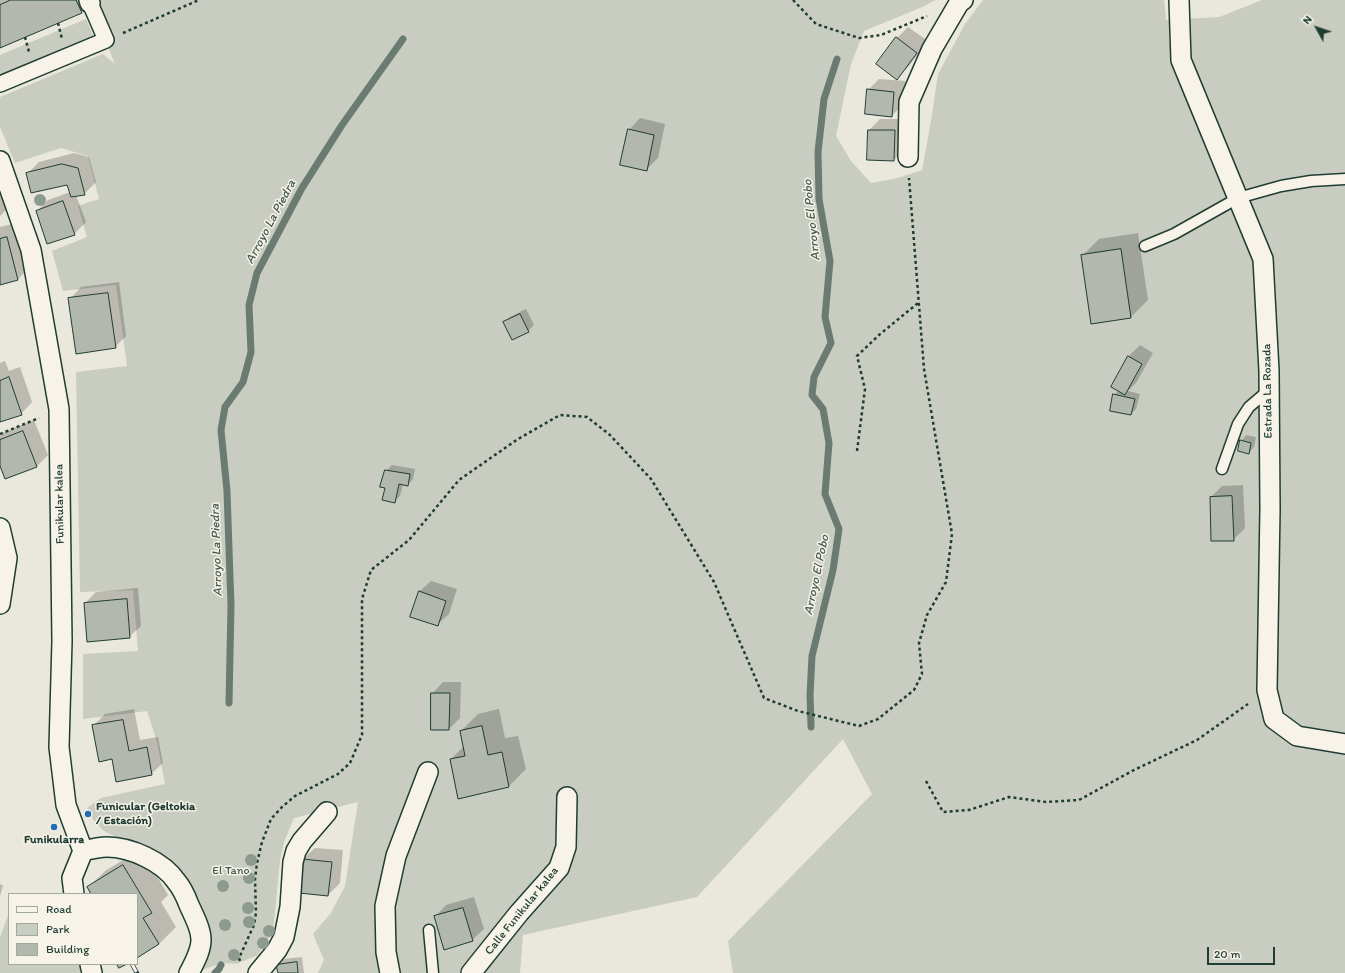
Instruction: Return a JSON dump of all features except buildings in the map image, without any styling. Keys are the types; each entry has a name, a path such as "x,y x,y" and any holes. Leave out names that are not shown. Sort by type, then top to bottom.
{"street":[{"name":"Estrada La Rozada","path":"1179,0 1181,60 1263,259 1269,390 1270,509 1267,690 1274,719 1297,736 1345,744"},
{"path":"0,84 106,40 90,1"},
{"path":"908,158 909,102 932,49 961,2"},
{"name":"Funikular kalea","path":"0,161 31,250 59,409 62,641 59,747 66,805 83,851"},
{"path":"0,604 7,558 1,537"},
{"path":"390,973 386,952 385,906 396,856 428,772"},
{"name":"Calle Funikular kalea","path":"472,973 519,913 559,868 566,847 567,797"},
{"path":"258,973 277,950 284,937 290,907 293,862 296,851 302,841 327,812"},
{"path":"74,893 72,878 83,851 108,847 133,851 164,868 176,880 185,894 200,927 202,936 198,955 189,973"}],"lane":[{"path":"1145,246 1174,234 1238,198 1281,186 1311,181 1345,179"},
{"path":"1222,469 1238,424 1249,407 1269,390"},
{"path":"429,930 433,973"}],"path":[{"path":"106,40 199,0"},
{"path":"793,0 816,24 859,38 881,35 961,2"},
{"path":"241,963 239,958 254,925 256,912 255,879 257,863 262,842 271,819 282,806 295,796 338,774 350,763 362,735 362,599 371,570 409,540 459,480 518,439 560,415 587,417 610,435 651,479 714,582 764,698 798,711 859,726 878,719 914,690 922,674 919,644 927,615 946,582 952,534 924,370 908,158"},
{"path":"857,452 865,389 857,356 878,336 918,303"},
{"path":"0,434 59,409"},
{"path":"926,782 943,812 969,810 1008,797 1046,802 1078,800 1134,770 1197,740 1267,690"}],"green space":[{"name":"El Tano","path":"102,0 936,0 864,31 851,64 836,136 851,161 871,183 898,178 922,170 938,74 965,24 983,0 1164,0 1166,20 1219,17 1262,0 1345,0 1345,973 733,973 728,941 872,794 843,739 697,897 523,935 520,973 318,973 324,960 313,934 331,913 345,886 358,802 294,818 284,842 280,860 273,932 258,955 236,964 223,963 198,971 191,897 122,840 104,831 94,821 87,808 101,798 165,784 157,742 147,711 83,719 83,654 138,651 133,590 80,592 76,372 127,366 116,285 63,291 52,251 87,237 78,206 99,199 88,156 61,148 15,163 0,127 0,97 103,54 115,64 90,3"},
{"path":"86,19 95,40 0,79 0,55"},
{"path":"8,916 8,965 80,965 80,973 0,973 0,937"}],"waterway":[{"name":"Arroyo La Piedra","path":"229,703 231,606 227,491 221,430 225,407 243,382 251,352 249,305 257,273 302,188 342,125 403,39"},
{"name":"Arroyo El Pobo","path":"811,727 810,695 812,656 833,570 839,529 825,494 829,443 823,409 812,395 814,377 831,343 825,317 830,261 819,199 818,152 824,99 837,59"},
{"name":"Arroyo La Piedra","path":"215,973 221,965"}],"railway":[{"path":"133,965 137,973"}],"place":[{"name":"Funicular (Geltokia / Estación)","path":"88,814"},
{"name":"Funikularra","path":"54,827"}]}
